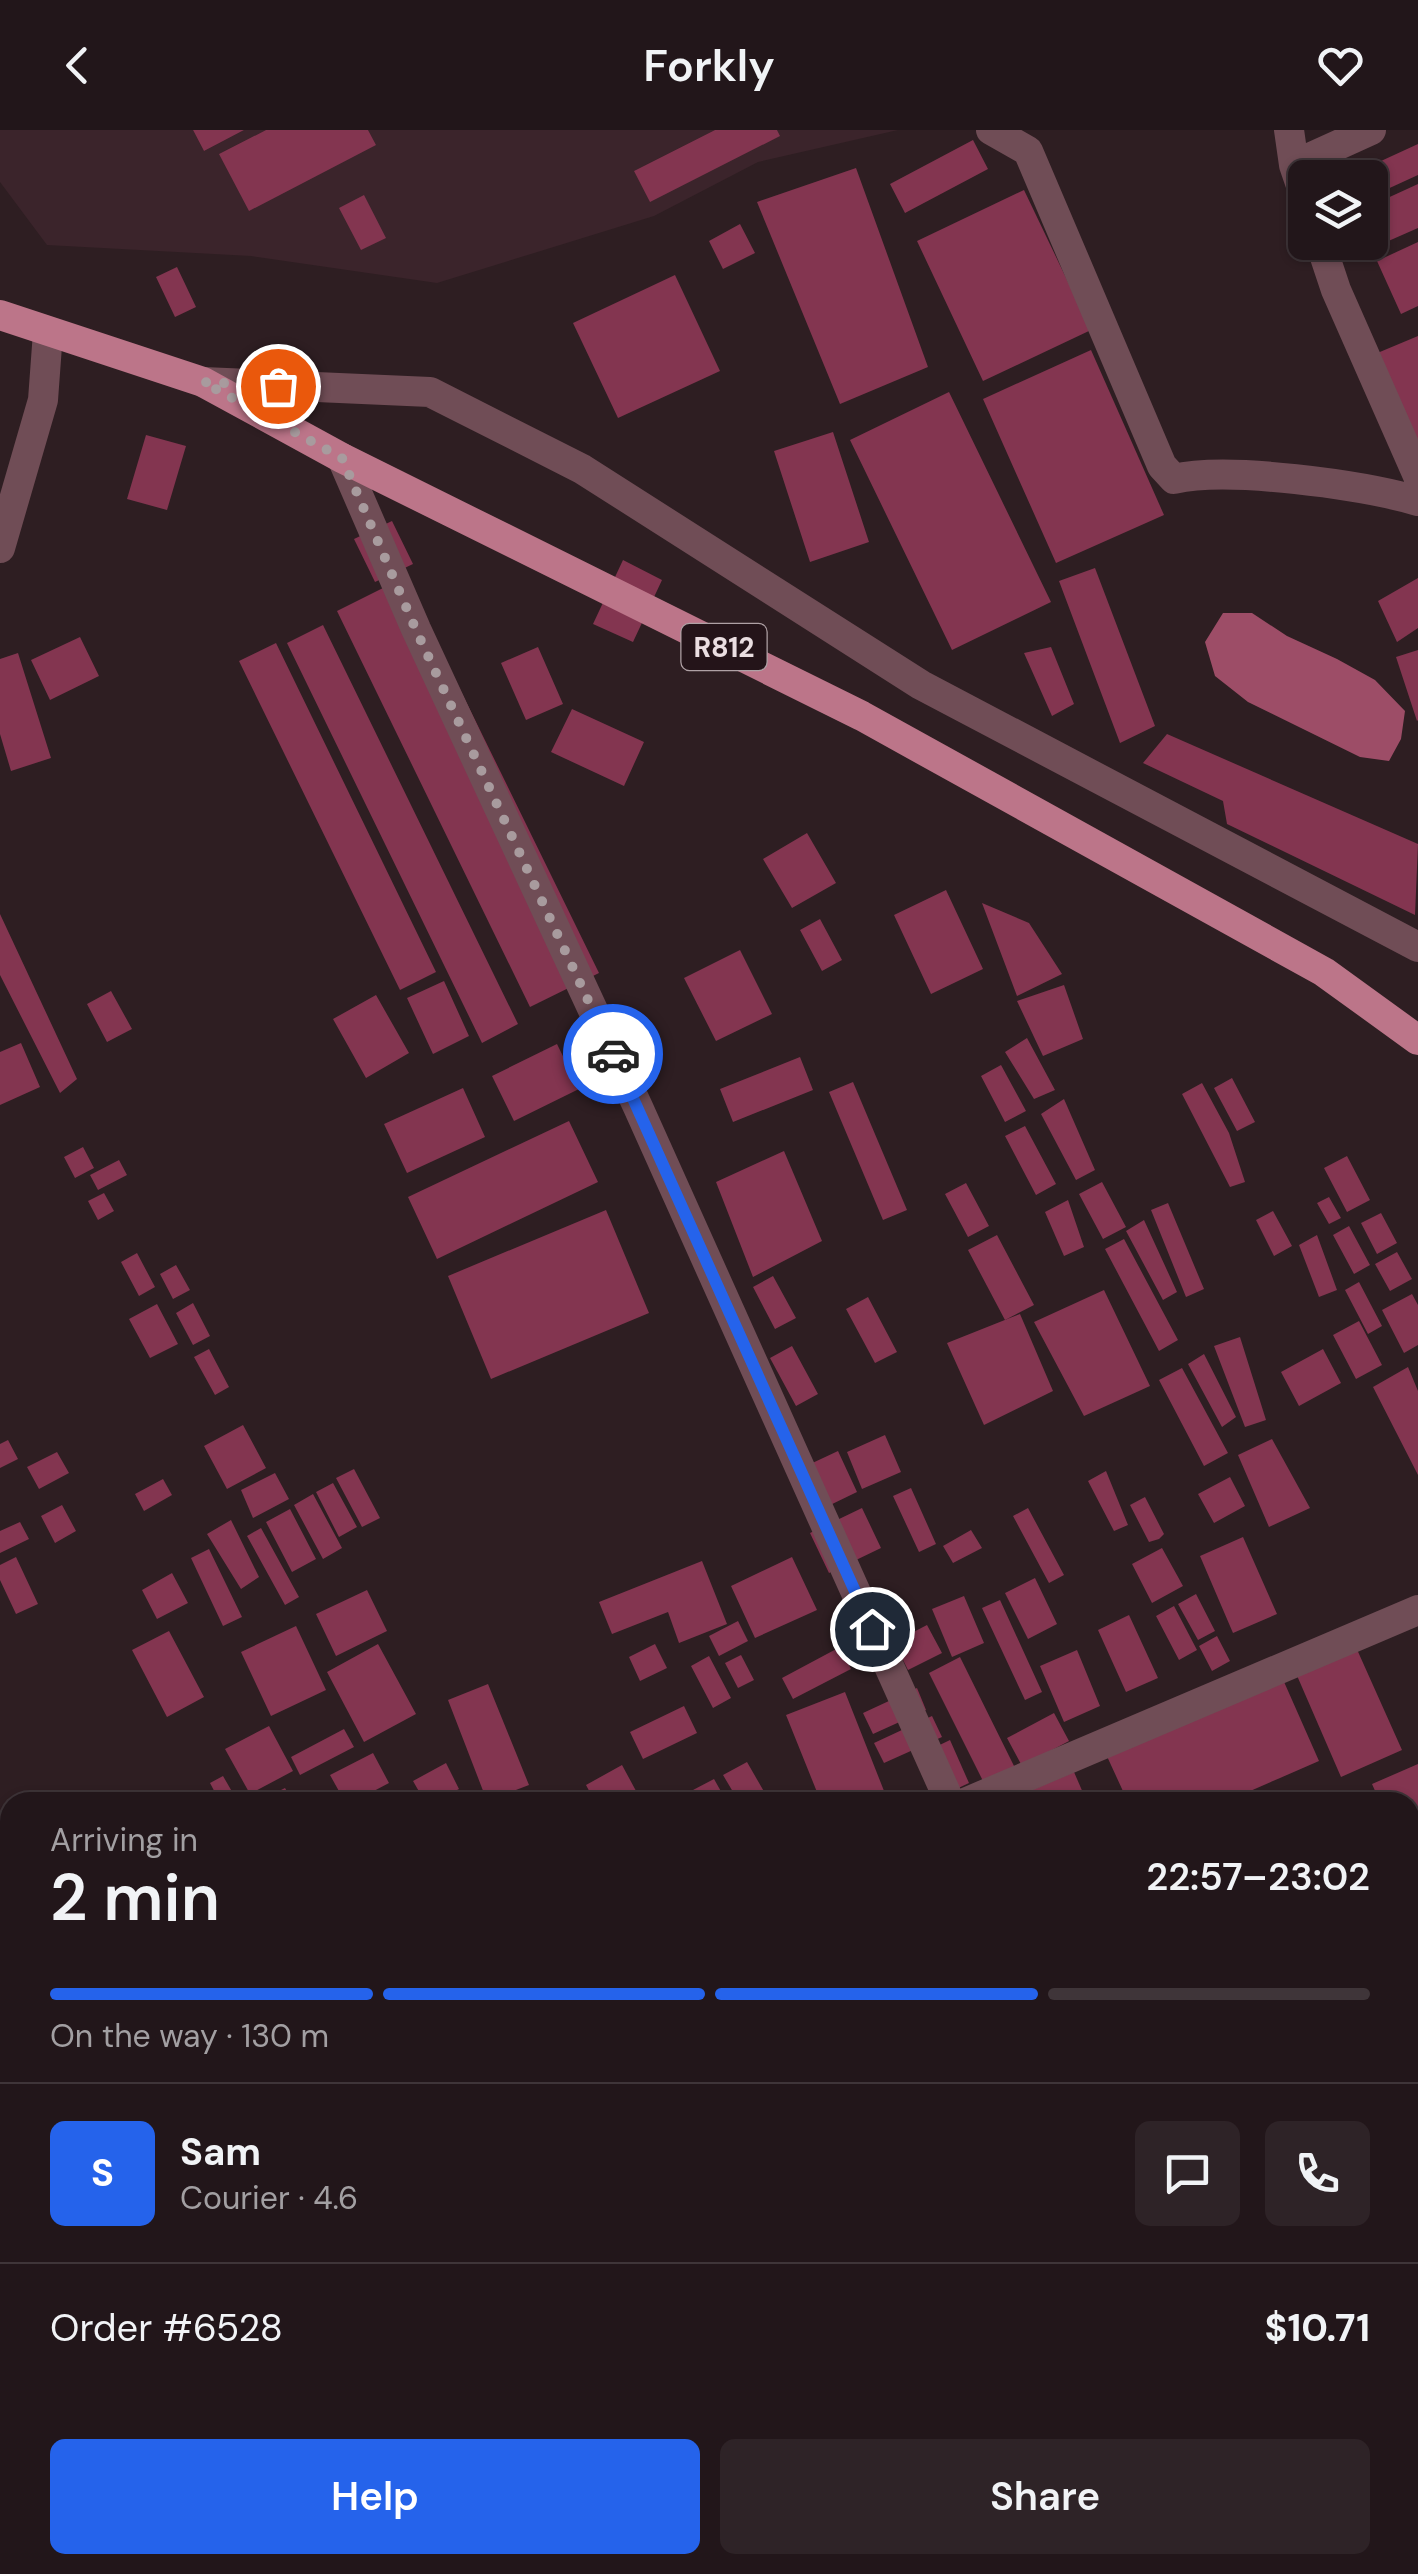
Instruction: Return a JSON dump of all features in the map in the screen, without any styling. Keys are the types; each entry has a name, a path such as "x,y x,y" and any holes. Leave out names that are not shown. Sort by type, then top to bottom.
{"main road":[{"name":"R812","path":"0,315 203,382 342,458 862,716 1324,972 1418,1040"}],"street":[{"path":"991,130 1028,151 1162,466 1174,479 1206,475 1282,480 1418,501"},
{"path":"1288,130 1293,160"},
{"path":"1305,160 1372,130"},
{"path":"1326,260 1349,323 1418,476"},
{"path":"0,548 43,400 48,332"},
{"path":"203,382 430,392 582,469 921,686 1418,947"},
{"path":"342,458 416,630 638,1107 946,1792"},
{"path":"990,1792 1418,1610"}],"shaded area":[{"path":"0,130 193,130 204,151 244,130 266,130 219,154 375,145 368,130 715,130 634,171 779,136 777,130 898,130 758,162 654,216 437,283 251,256 47,245 0,182"},
{"path":"1223,613 1252,613 1287,636 1375,680 1405,711 1401,739 1389,761 1360,757 1248,702 1215,676 1205,642"}],"building":[{"path":"193,130 244,130 204,151"},
{"path":"266,130 368,130 376,145 249,211 219,154"},
{"path":"715,130 777,130 780,136 650,202 634,171"},
{"path":"973,140 988,169 905,213 890,184"},
{"path":"1418,144 1418,175 1388,189 1388,160 1383,160"},
{"path":"856,168 928,367 840,404 757,202"},
{"path":"1418,184 1418,228 1388,241 1388,198"},
{"path":"1024,190 1091,330 983,381 917,241"},
{"path":"364,195 386,238 361,250 339,208"},
{"path":"740,224 755,253 723,269 709,241"},
{"path":"1418,242 1418,306 1401,314 1377,261 1388,260 1388,256"},
{"path":"177,267 196,307 175,317 156,277"},
{"path":"675,275 720,371 618,418 573,323"},
{"path":"1418,336 1418,454 1375,354"},
{"path":"1091,350 1164,515 1056,563 983,399"},
{"path":"949,392 1051,602 952,650 850,440"},
{"path":"833,432 869,542 810,562 774,451"},
{"path":"146,435 186,446 167,510 127,499"},
{"path":"392,521 413,564 375,582 354,539"},
{"path":"623,560 662,580 633,642 593,624"},
{"path":"1095,568 1155,726 1120,743 1059,581"},
{"path":"405,577 599,973 530,1007 337,611"},
{"path":"1418,578 1418,628 1397,642 1378,601"},
{"path":"323,625 518,1024 482,1043 287,643"},
{"path":"80,637 99,676 50,700 31,660"},
{"path":"276,643 436,972 400,990 239,661"},
{"path":"538,647 563,704 526,720 501,663"},
{"path":"1051,647 1074,704 1052,716 1024,653"},
{"path":"1418,650 1418,720 1417,721 1396,657"},
{"path":"18,653 51,758 11,771 0,734 0,659"},
{"path":"572,709 644,742 624,786 551,752"},
{"path":"1167,734 1418,844 1415,915 1227,824 1223,801 1143,763"},
{"path":"807,833 836,883 792,908 763,859"},
{"path":"946,890 983,969 931,994 894,915"},
{"path":"982,903 1029,923 1062,974 1017,996"},
{"path":"0,914 77,1079 60,1093 0,975"},
{"path":"820,919 842,960 822,971 800,930"},
{"path":"740,950 772,1014 716,1041 684,978"},
{"path":"444,981 469,1036 433,1054 407,998"},
{"path":"1064,985 1083,1039 1043,1056 1017,1001"},
{"path":"111,991 132,1029 107,1042 87,1004"},
{"path":"376,995 409,1053 366,1078 333,1019"},
{"path":"1027,1038 1055,1090 1034,1099 1005,1052"},
{"path":"21,1043 40,1087 0,1105 0,1052"},
{"path":"557,1044 579,1089 514,1121 492,1076"},
{"path":"800,1057 813,1090 733,1122 720,1089"},
{"path":"1001,1065 1026,1111 1005,1122 981,1076"},
{"path":"1232,1078 1255,1122 1237,1131 1214,1088"},
{"path":"853,1082 907,1210 883,1220 829,1092"},
{"path":"1202,1083 1229,1133 1245,1182 1230,1187 1182,1094"},
{"path":"463,1088 485,1137 407,1173 384,1124"},
{"path":"1064,1099 1095,1170 1076,1180 1041,1114"},
{"path":"569,1121 598,1182 437,1259 408,1197"},
{"path":"1025,1126 1056,1184 1036,1195 1005,1136"},
{"path":"83,1147 94,1168 75,1178 64,1157"},
{"path":"784,1151 822,1241 753,1277 716,1182"},
{"path":"1347,1156 1370,1200 1347,1212 1324,1168"},
{"path":"119,1160 127,1175 98,1190 90,1175"},
{"path":"1102,1182 1126,1227 1103,1239 1079,1194"},
{"path":"966,1183 989,1226 968,1237 945,1194"},
{"path":"104,1193 114,1211 98,1220 88,1201"},
{"path":"1329,1197 1341,1218 1329,1224 1317,1203"},
{"path":"1068,1200 1084,1247 1064,1256 1045,1212"},
{"path":"1168,1203 1204,1289 1186,1297 1151,1210"},
{"path":"606,1210 649,1313 491,1379 448,1276"},
{"path":"1273,1211 1292,1246 1274,1256 1256,1220"},
{"path":"1381,1213 1397,1243 1377,1254 1361,1223"},
{"path":"1144,1220 1177,1292 1163,1300 1126,1231"},
{"path":"1349,1226 1370,1265 1354,1274 1333,1235"},
{"path":"997,1235 1034,1305 1005,1320 968,1250"},
{"path":"1317,1235 1337,1290 1319,1297 1299,1245"},
{"path":"1124,1239 1178,1340 1159,1351 1105,1249"},
{"path":"1397,1252 1412,1279 1390,1291 1375,1264"},
{"path":"137,1253 155,1287 139,1296 121,1262"},
{"path":"176,1265 190,1290 173,1299 160,1274"},
{"path":"773,1276 796,1318 775,1329 753,1287"},
{"path":"1359,1282 1382,1326 1368,1334 1345,1290"},
{"path":"1104,1290 1150,1386 1084,1416 1034,1322"},
{"path":"1412,1294 1418,1305 1418,1345 1404,1353 1382,1310"},
{"path":"868,1297 897,1352 875,1363 846,1309"},
{"path":"193,1303 210,1336 193,1345 176,1313"},
{"path":"157,1304 178,1344 150,1358 129,1319"},
{"path":"1020,1314 1053,1391 984,1425 947,1343"},
{"path":"1359,1321 1382,1365 1356,1379 1333,1335"},
{"path":"1240,1337 1266,1420 1245,1427 1214,1346"},
{"path":"792,1346 818,1394 796,1406 770,1358"},
{"path":"209,1349 229,1387 215,1395 194,1357"},
{"path":"1323,1349 1341,1383 1299,1406 1281,1372"},
{"path":"1204,1354 1236,1417 1222,1427 1188,1364"},
{"path":"1408,1367 1418,1391 1418,1475 1373,1387"},
{"path":"1182,1368 1228,1453 1204,1466 1159,1380"},
{"path":"243,1425 266,1468 227,1489 204,1446"},
{"path":"885,1435 901,1472 862,1489 847,1452"},
{"path":"1272,1439 1310,1508 1269,1527 1238,1455"},
{"path":"8,1440 18,1459 0,1468 0,1444"},
{"path":"838,1451 857,1492 826,1507 806,1466"},
{"path":"57,1452 69,1473 39,1489 27,1467"},
{"path":"354,1469 380,1518 362,1527 336,1478"},
{"path":"1106,1471 1128,1525 1114,1531 1088,1481"},
{"path":"275,1473 289,1499 253,1518 241,1490"},
{"path":"1230,1477 1245,1506 1214,1523 1198,1494"},
{"path":"163,1479 172,1495 144,1511 135,1494"},
{"path":"333,1483 357,1527 339,1537 316,1492"},
{"path":"911,1488 936,1544 919,1552 893,1496"},
{"path":"313,1494 342,1548 323,1559 294,1505"},
{"path":"1145,1497 1164,1534 1149,1542 1130,1505"},
{"path":"62,1505 76,1531 55,1543 41,1516"},
{"path":"862,1508 881,1548 829,1573 810,1533"},
{"path":"1028,1508 1064,1575 1049,1583 1013,1516"},
{"path":"290,1509 316,1559 292,1572 266,1522"},
{"path":"231,1520 259,1577 241,1589 207,1534"},
{"path":"20,1522 29,1539 0,1553 0,1531"},
{"path":"261,1528 299,1597 285,1605 247,1536"},
{"path":"971,1530 982,1548 953,1563 943,1546"},
{"path":"1243,1537 1277,1614 1233,1633 1200,1556"},
{"path":"1162,1548 1183,1586 1152,1603 1132,1564"},
{"path":"209,1549 242,1617 223,1626 191,1558"},
{"path":"16,1557 38,1604 16,1614 0,1580 0,1565"},
{"path":"792,1557 817,1610 755,1638 731,1586"},
{"path":"702,1561 727,1624 679,1643 668,1612 612,1634 599,1602"},
{"path":"172,1573 188,1603 157,1619 142,1590"},
{"path":"1035,1578 1057,1624 1028,1639 1005,1593"},
{"path":"367,1590 387,1631 336,1656 316,1614"},
{"path":"1196,1594 1215,1631 1198,1640 1178,1604"},
{"path":"964,1596 984,1643 952,1657 932,1609"},
{"path":"1000,1600 1042,1692 1025,1700 982,1608"},
{"path":"1174,1606 1197,1650 1179,1660 1156,1616"},
{"path":"1129,1615 1158,1678 1126,1692 1098,1630"},
{"path":"738,1621 748,1641 719,1656 709,1636"},
{"path":"927,1625 942,1653 908,1670 894,1642"},
{"path":"296,1626 326,1690 271,1716 241,1652"},
{"path":"169,1631 204,1697 167,1717 132,1650"},
{"path":"1217,1636 1230,1661 1212,1671 1199,1646"},
{"path":"378,1644 416,1714 364,1742 327,1672"},
{"path":"655,1644 667,1668 640,1681 629,1657"},
{"path":"1355,1645 1402,1750 1341,1777 1295,1671"},
{"path":"840,1647 851,1669 793,1699 782,1678"},
{"path":"1077,1650 1100,1706 1064,1722 1040,1666"},
{"path":"741,1655 754,1680 738,1688 725,1663"},
{"path":"709,1656 731,1698 713,1708 691,1666"},
{"path":"960,1657 1015,1768 984,1783 929,1673"},
{"path":"1281,1675 1319,1761 1248,1792 1123,1792 1105,1752"},
{"path":"488,1684 529,1785 511,1792 484,1792 448,1700"},
{"path":"917,1688 926,1710 873,1734 863,1713"},
{"path":"845,1692 884,1792 817,1792 786,1715"},
{"path":"684,1706 697,1733 643,1759 630,1732"},
{"path":"1054,1713 1069,1741 1022,1766 1007,1738"},
{"path":"932,1716 942,1737 884,1763 874,1743"},
{"path":"269,1726 293,1771 249,1792 225,1749"},
{"path":"344,1729 354,1747 300,1775 291,1757"},
{"path":"950,1740 969,1783 950,1792 934,1792 917,1756"},
{"path":"373,1753 389,1783 372,1792 339,1792 330,1775"},
{"path":"747,1762 764,1792 733,1792 723,1775"},
{"path":"446,1763 459,1789 419,1792 413,1781"},
{"path":"1418,1764 1418,1792 1376,1792 1372,1784"},
{"path":"622,1765 637,1792 590,1792 586,1785"},
{"path":"1074,1772 1083,1792 1027,1792"},
{"path":"223,1776 232,1792 215,1792 210,1783"},
{"path":"714,1779 721,1792 694,1792"}],"way so far":[{"path":"278,386 203,382 342,458 416,630 613,1054"}],"route":[{"path":"613,1054 872,1629"}]}
